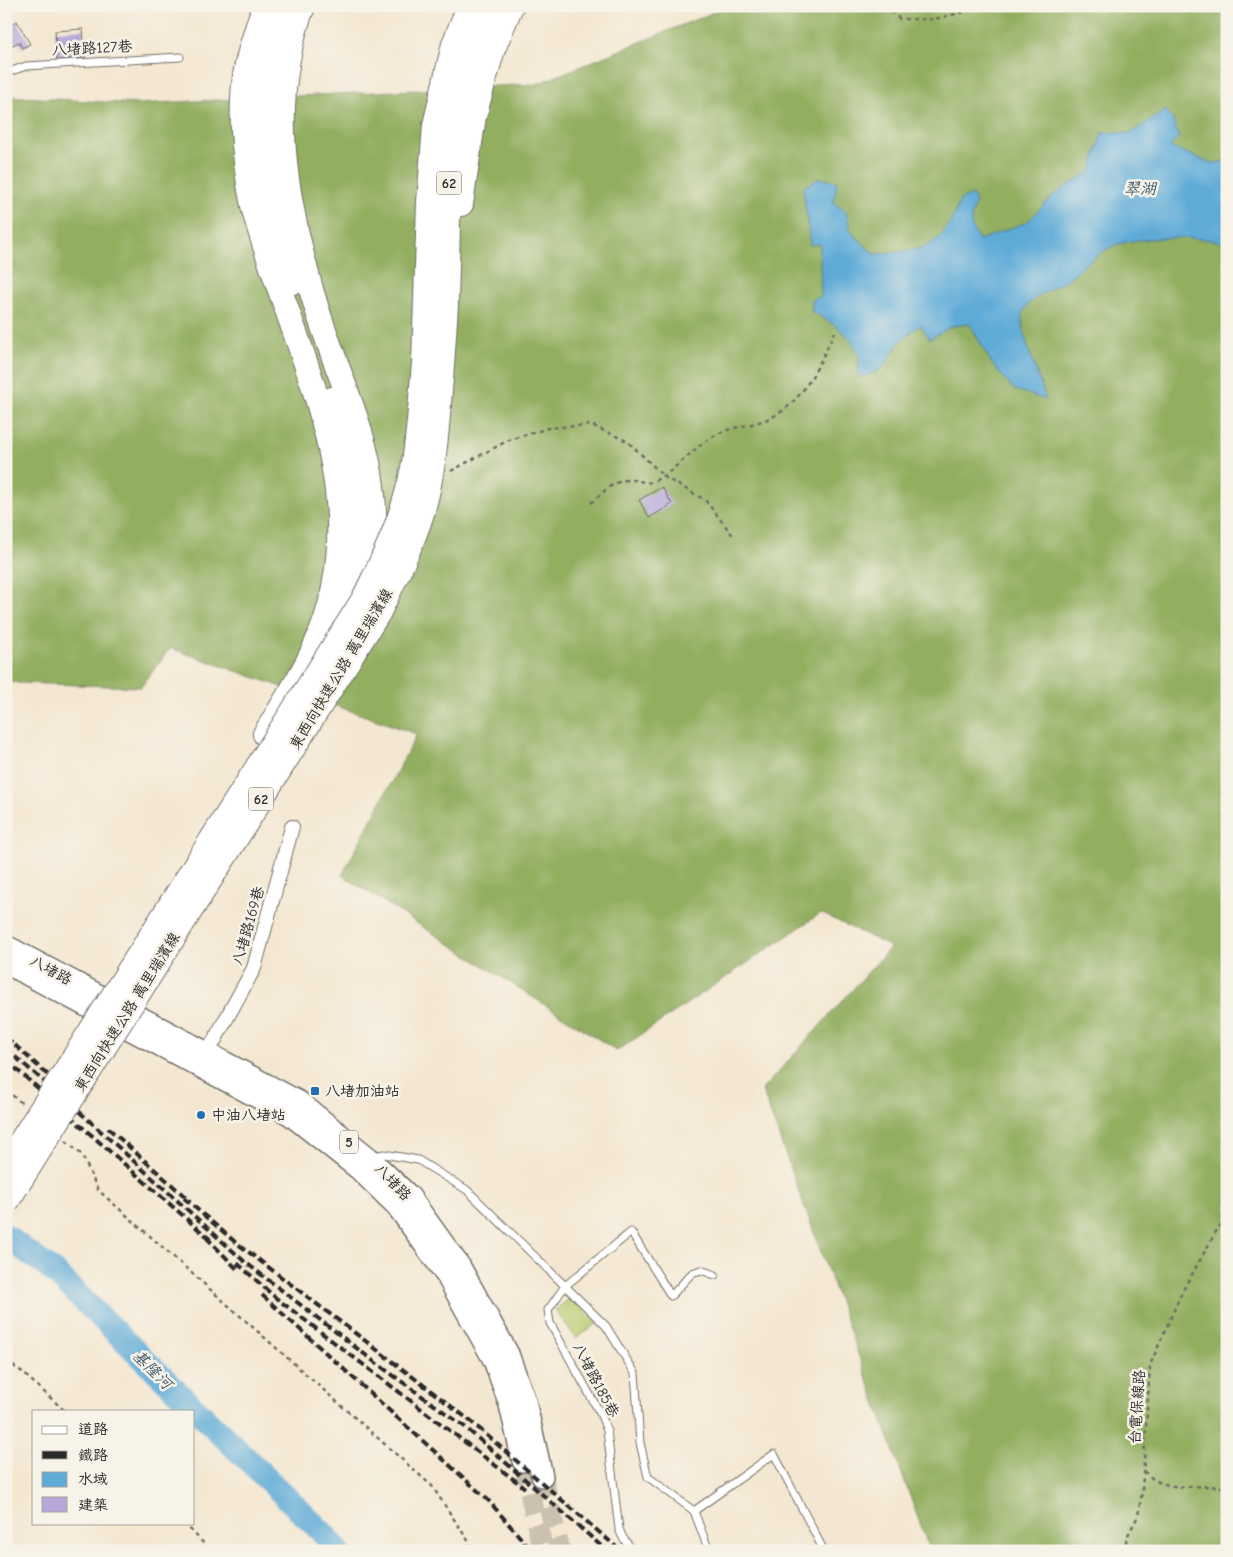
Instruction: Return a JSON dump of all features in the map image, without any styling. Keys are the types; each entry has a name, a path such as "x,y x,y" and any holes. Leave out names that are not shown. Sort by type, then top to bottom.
{"highway":[{"path":"168,912 249,762 308,660 327,616 334,589 339,550 340,512 325,425 257,222 244,144 246,68 264,6"},
{"path":"6,1220 319,707 326,676 336,650 346,610 358,540 357,496 343,429 289,270 269,184 264,124 266,96 269,64 284,6"},
{"path":"6,1188 319,707 344,672 357,632 371,566 374,499 371,471 363,436 314,296 289,198 281,132 284,86 292,36 304,6"},
{"name":"東西向快速公路 萬里瑞濱線","path":"6,1203 379,612 398,574 423,509 436,430 429,202 435,125 454,44 469,6"},
{"name":"東西向快速公路 萬里瑞濱線","path":"6,1165 168,912 363,600 382,563 402,509 413,470 418,434 446,305 450,147 464,78 479,30 490,6"},
{"path":"446,305 474,116 493,49 511,6"}],"main road":[{"name":"八堵路","path":"6,946 299,1102 364,1163 448,1276 474,1320 494,1360 510,1405 523,1461"},
{"name":"八堵路","path":"6,963 290,1115 364,1163 409,1196 460,1267 488,1313 508,1354 525,1401 542,1476"}],"street":[{"name":"八堵路169巷","path":"207,1054 254,968 292,828"}],"lane":[{"name":"八堵路127巷","path":"6,73 26,66 180,57"},
{"name":"八堵路185巷","path":"364,1163 384,1154 418,1160 467,1190 606,1326 635,1373 640,1443 648,1477 694,1511"},
{"name":"八堵路185巷","path":"634,1551 623,1538 619,1528 607,1431 601,1415 550,1323 548,1310 565,1286 631,1232 672,1296 692,1273 702,1270 716,1275"},
{"path":"709,1551 694,1511 774,1454 824,1551"}],"path":[{"path":"885,6 900,19 934,19 991,6"},
{"path":"591,503 614,483 623,480 648,483 663,475 717,434 771,418 784,410 799,395 813,376 835,332"},
{"path":"448,472 509,440 548,428 583,424 606,430 627,441 663,475 705,500 735,538"},
{"path":"82,1155 98,1190 432,1486 475,1551"},
{"name":"台電保線路","path":"1124,1551 1138,1516 1144,1472 1150,1365 1181,1294 1218,1228 1227,1221"},
{"path":"6,1361 21,1371 64,1410"},
{"path":"1144,1472 1163,1485 1192,1488 1214,1486 1227,1488"},
{"path":"185,1524 211,1551"}],"green space":[{"path":"729,6 1227,6 1227,1551 930,1551 762,1090 891,947 821,913 617,1051 342,875 417,734 170,648 141,687 6,681 6,96 137,104 537,84"},
{"path":"574,1295 596,1324 576,1338 555,1310"}],"water":[{"name":"翠湖","path":"1166,110 1172,118 1179,137 1170,147 1212,163 1227,161 1227,244 1217,241 1186,238 1151,239 1121,243 1104,251 1062,283 1034,299 1023,313 1022,321 1027,343 1046,400 1013,389 992,364 970,324 952,326 930,339 921,325 904,338 881,368 868,375 858,377 859,357 852,342 847,335 834,325 812,312 812,300 821,296 820,244 810,245 803,187 820,178 837,182 834,203 846,211 851,232 874,254 906,251 929,245 946,229 960,200 972,195 976,201 971,222 973,230 980,240 1027,222 1056,193 1091,171 1102,133 1131,133"}],"building":[{"path":"17,21 30,44 22,48 19,42 11,46 8,41 6,42 6,27"},
{"path":"83,29 85,58 57,60 55,31"},
{"path":"662,487 672,504 649,518 639,500"}],"waterway":[{"name":"基隆河","path":"6,1236 53,1271 324,1534 338,1551"}],"tunnel":[{"path":"523,1461 543,1551"},
{"path":"542,1476 560,1551"}],"railway":[{"path":"6,1037 59,1085"},
{"path":"6,1049 73,1106 245,1262 376,1363 465,1427 607,1551"},
{"path":"6,1060 213,1242"},
{"path":"108,1128 190,1201"},
{"path":"184,1198 234,1241 468,1419 621,1551"},
{"path":"206,1237 239,1271"},
{"path":"237,1263 276,1298 525,1488"},
{"path":"262,1295 488,1500 532,1551"}],"place":[{"name":"八堵加油站","path":"315,1091"},
{"name":"中油八堵站","path":"201,1115"}]}
